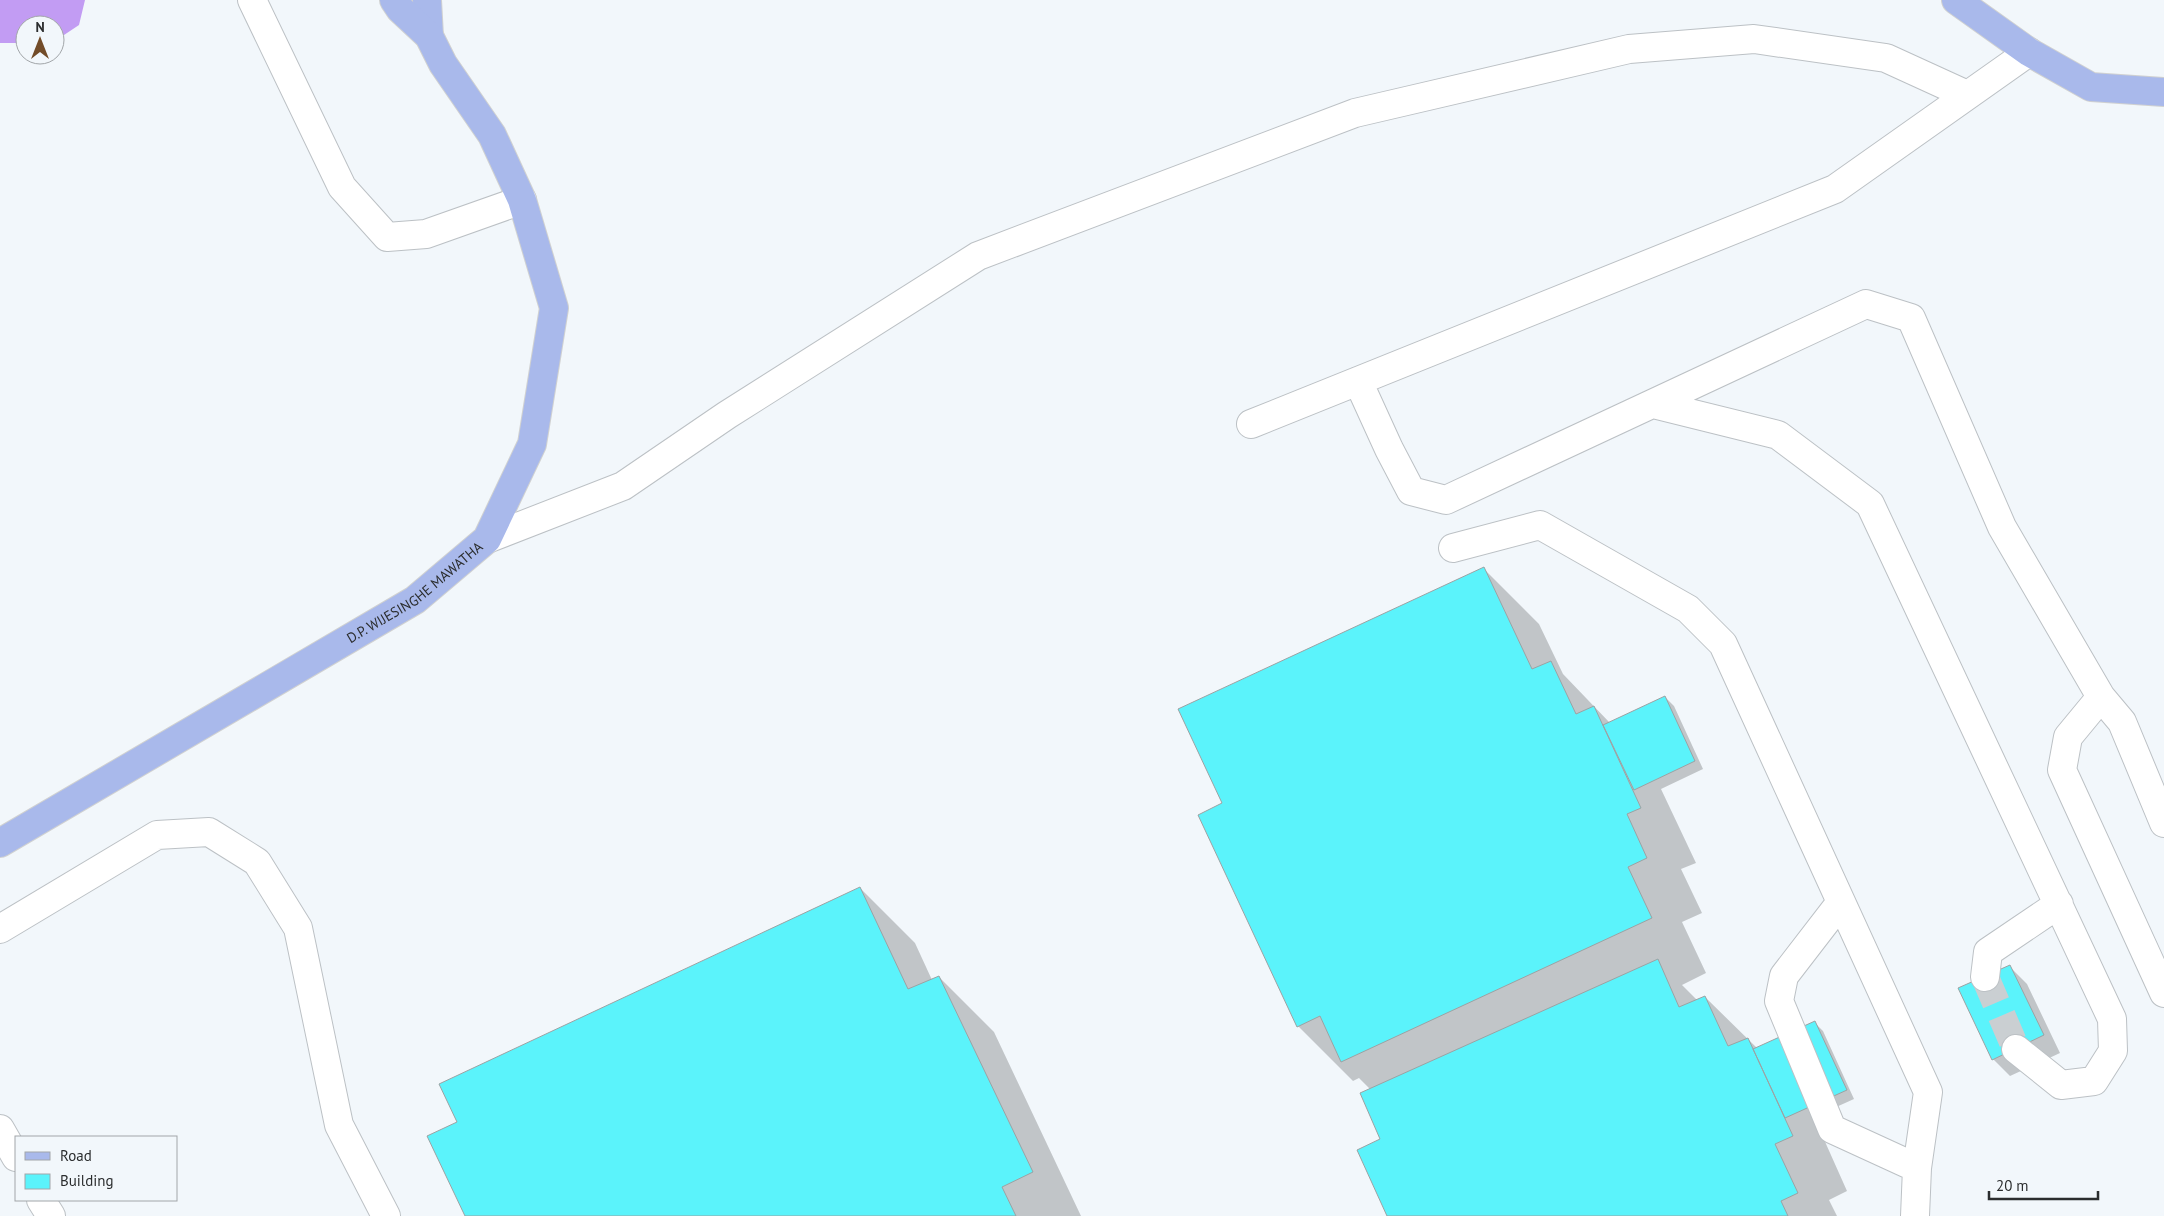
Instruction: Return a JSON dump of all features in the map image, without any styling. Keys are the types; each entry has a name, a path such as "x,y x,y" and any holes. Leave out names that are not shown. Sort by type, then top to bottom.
{"main road":[{"name":"D.P. WIJESINGHE MAWATHA","path":"0,843 415,600 487,539 532,444 554,308 522,200 492,135 443,64 429,36 400,9 394,0"},
{"name":"D.P. WIJESINGHE MAWATHA","path":"427,0 429,36"},
{"path":"1956,0 2029,52 2091,87 2164,92"}],"lane":[{"path":"252,0 342,187 386,237 426,234 522,200"},
{"path":"487,539 623,486 727,415 978,256 1355,113 1629,49 1754,39 1886,58 1966,95"},
{"path":"1251,424 1834,189 2029,52"},
{"path":"1358,381 1411,491 1446,500 1866,304 1911,318 2002,527 2101,696 2122,722 2164,822"},
{"path":"1653,404 1778,435 1870,504 2112,1019 2114,1051 2094,1081 2061,1085 2016,1049"},
{"path":"1453,548 1540,526 1688,610 1723,644 1928,1092 1917,1168 1915,1216"},
{"path":"2101,696 2068,737 2062,770 2164,994"},
{"path":"0,929 157,834 209,832 257,862 298,928 339,1125 386,1216"},
{"path":"1841,902 1784,976 1779,1001 1832,1129 1917,1168"},
{"path":"1984,977 1988,952 2059,904"},
{"path":"0,1129 15,1155"},
{"path":"42,1201 51,1216"}],"shaded area":[{"path":"0,0 85,0 79,25 65,34 65,15 15,15 15,43 0,43"}],"building":[{"path":"1484,567 1532,669 1551,661 1576,714 1594,706 1641,808 1627,814 1647,858 1628,867 1652,918 1341,1062 1320,1016 1297,1027 1198,815 1222,803 1178,709"},
{"path":"1665,696 1695,761 1634,790 1603,725"},
{"path":"860,887 908,989 939,976 1033,1172 1002,1187 1016,1216 465,1216 427,1136 457,1122 439,1084"},
{"path":"1658,959 1679,1007 1705,996 1728,1046 1748,1038 1793,1136 1775,1144 1798,1193 1781,1201 1788,1216 1387,1216 1357,1150 1380,1139 1360,1093"},
{"path":"2010,965 2044,1035 1992,1060 1958,988"},
{"path":"1815,1021 1847,1090 1785,1118 1753,1049"}],"tunnel":[{"path":"1985,977 2016,1049"}]}
